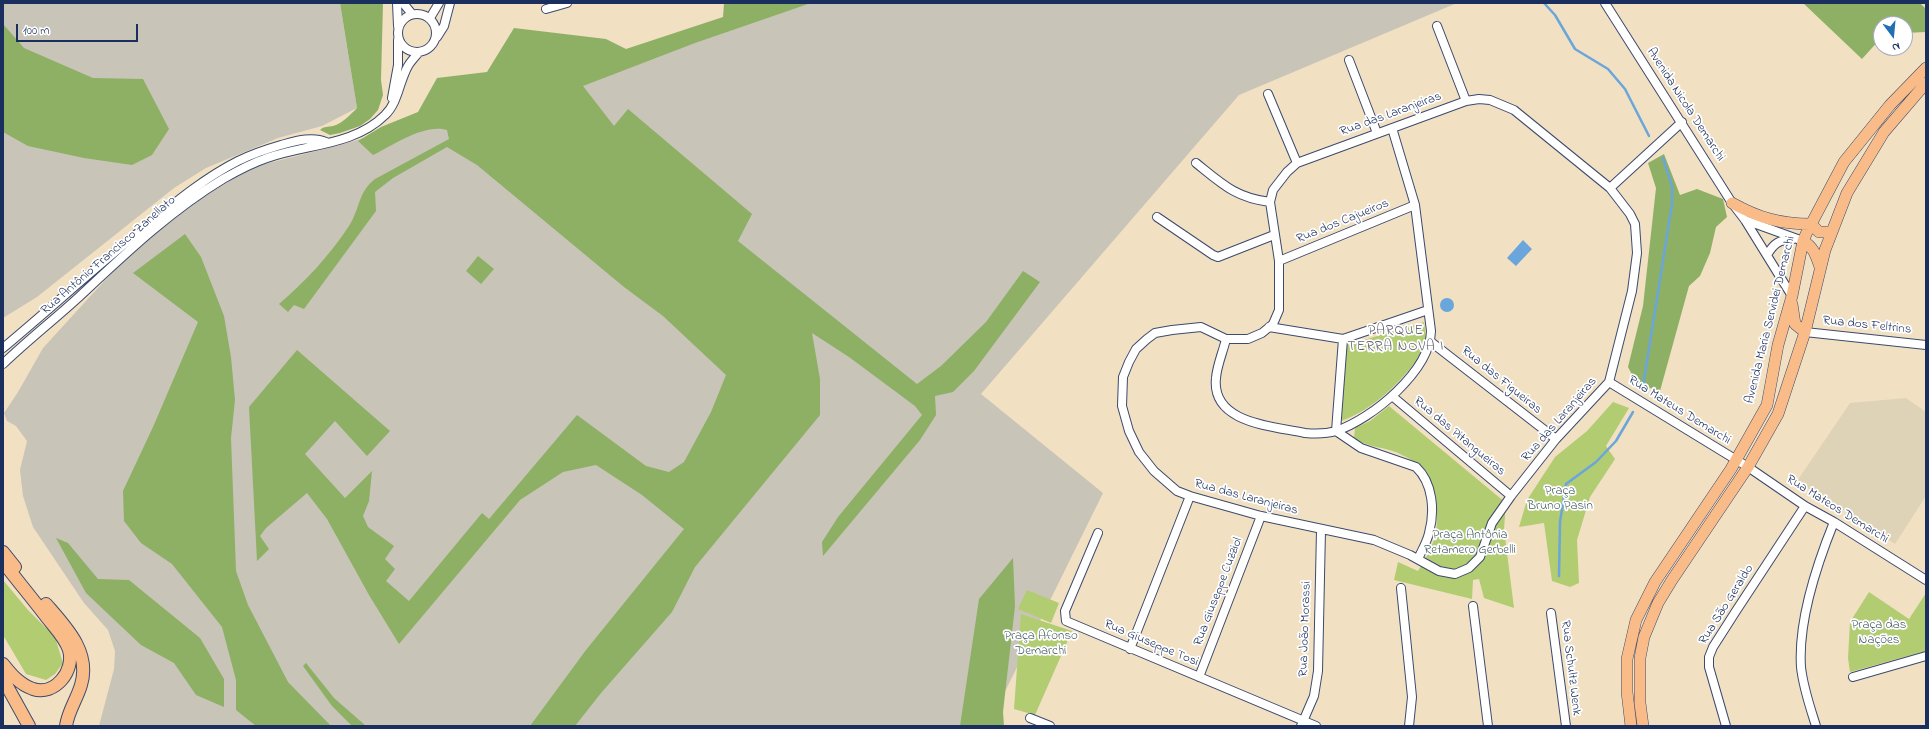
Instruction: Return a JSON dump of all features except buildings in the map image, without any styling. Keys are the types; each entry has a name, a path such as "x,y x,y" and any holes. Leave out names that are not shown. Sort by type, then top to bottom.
{"highway":[{"path":"3,552 69,631 77,644 82,658 84,672 81,686 71,709 66,726"},
{"path":"3,562 56,630 69,652 69,667 65,676 58,685 46,690 34,690 15,679 3,664"},
{"path":"3,679 29,726"}],"main road":[{"name":"Avenida Maria Servidei Demarchi","path":"1631,726 1627,692 1627,659 1636,620 1654,582 1736,460 1767,405 1772,388 1778,344 1792,296 1799,240 1811,224 1844,162 1890,105 1926,68"},
{"path":"1643,726 1639,668 1644,637 1658,603 1748,467 1778,414 1806,332 1820,267 1847,193 1884,132 1926,83"},
{"path":"1732,203 1763,218 1811,224 1815,230 1819,232 1832,232"},
{"path":"1799,240 1809,244 1814,251 1820,267"},
{"path":"1792,296 1795,324 1806,332"}],"street":[{"path":"390,109 398,65 397,3"},
{"path":"403,3 412,14"},
{"path":"430,18 440,3"},
{"path":"398,39 406,49 419,52 424,50 433,43 444,26 450,3"},
{"path":"546,9 567,3"},
{"name":"Avenida Nicola Demarchi","path":"1605,3 1682,122 1732,203 1745,220 1792,296"},
{"path":"398,29 403,19 412,14 418,13 430,18 436,30 433,43"},
{"path":"1437,26 1466,101"},
{"name":"Rua Antônio Francisco Zanellato","path":"3,364 128,252 181,207 223,179 246,166 267,157 320,145 365,131 372,126 390,109 408,66 419,52"},
{"path":"1349,60 1377,133"},
{"path":"1268,94 1297,163"},
{"name":"Rua das Laranjeiras","path":"1226,340 1201,327 1186,327 1155,334 1136,349 1129,362 1124,377 1122,406 1129,431 1139,452 1154,471 1177,490 1190,496 1261,516 1321,530 1374,540 1418,559 1439,571 1455,574 1469,568 1480,557 1492,523 1511,496 1556,439 1609,382 1632,292 1638,242 1636,224 1610,188 1514,110 1490,100 1466,101 1297,163 1287,172 1273,190 1270,202"},
{"path":"1610,188 1682,122"},
{"path":"1196,163 1238,194 1246,198 1270,202 1279,260 1279,310 1273,324 1262,333 1248,339 1226,340 1216,379 1218,399 1229,412 1251,421 1305,433 1316,434 1336,431 1357,420 1392,396 1426,354 1431,342 1431,331 1415,206 1392,128"},
{"name":"Rua Antônio Francisco Zanellato","path":"3,348 120,247 185,195 225,168 239,160 262,151 292,142 319,139 326,142"},
{"name":"Rua dos Cajueiros","path":"1279,260 1415,206"},
{"path":"1157,217 1218,257 1274,235"},
{"path":"1745,220 1799,240"},
{"path":"1767,255 1774,244 1779,241 1799,240"},
{"path":"1269,327 1343,339 1428,310"},
{"name":"Rua dos Feltrins","path":"1806,332 1926,345"},
{"path":"1336,431 1343,339"},
{"name":"Rua das Figueiras","path":"1431,342 1437,345 1556,439"},
{"name":"Rua Mateus Demarchi","path":"1609,382 1736,460"},
{"name":"Rua das Pitangueiras","path":"1392,396 1511,496"},
{"path":"1336,431 1360,448 1411,465 1422,473 1432,502 1432,517 1429,534 1418,559"},
{"name":"Rua Mateos Demarchi","path":"1736,460 1805,506 1834,522 1926,580"},
{"path":"1130,650 1190,496"},
{"name":"Rua São Geraldo","path":"1726,726 1709,667 1709,657 1713,647 1732,617 1805,506"},
{"name":"Rua Giuseppe Cuzziol","path":"1199,677 1261,516"},
{"path":"1816,726 1803,681 1802,645 1814,579 1820,557 1834,522"},
{"name":"Rua João Morassi","path":"1302,723 1314,696 1318,671 1321,530"},
{"name":"Rua Giuseppe Tosi","path":"1098,533 1065,611 1065,618 1069,623 1130,650 1199,677 1302,723 1316,726"},
{"path":"1401,588 1412,697 1409,726"},
{"path":"1473,606 1488,726"},
{"name":"Rua Schultz Wenk","path":"1551,613 1566,726"},
{"path":"1853,677 1926,656"},
{"path":"1030,718 1050,726"}],"shaded area":[{"path":"3,3 340,3 357,108 322,126 278,138 206,168 174,188 37,297 3,318"},
{"path":"811,3 1457,3 1239,95 981,394 1103,493 988,726 99,726 114,669 115,651 108,630 84,603 33,527 23,496 20,470 27,441 16,426 7,421 4,413 18,392 43,348 118,266 182,210 253,167 344,144"},
{"path":"1906,398 1926,412 1926,496 1895,544 1797,481 1850,403"}],"green space":[{"path":"340,3 383,3 381,80 383,95 378,110 370,119 360,126 330,135 320,130 340,123 357,108"},
{"path":"724,3 811,3 695,43 583,86 614,126 628,109 752,214 738,241 917,384 941,366 986,322 1023,271 1040,282 974,371 953,392 935,396 936,415 920,440 823,556 822,542 838,517 922,415 915,406 849,357 812,333 820,379 820,415 695,567 672,612 601,693 575,726 530,726 586,650 684,529 642,495 596,465 563,472 520,500 399,644 369,595 327,519 307,493 266,528 260,536 269,549 257,561 249,407 297,350 390,431 367,456 335,421 305,454 345,498 372,471 369,501 363,516 368,527 394,546 385,559 395,569 386,581 409,601 482,513 489,519 577,415 646,466 669,472 684,462 711,412 726,375 663,316 624,287 477,165 447,147 393,178 375,192 376,211 304,309 294,305 288,312 279,304 308,277 334,247 353,220 362,195 369,184 375,179 449,139 447,130 438,129 419,132 373,155 358,141 381,127 418,112 437,78 487,72 514,28 606,39 626,49 723,17"},
{"path":"1803,3 1920,3 1926,9 1926,32 1913,33 1913,16 1873,16 1873,47 1862,59"},
{"path":"3,24 24,48 93,78 143,79 169,129 152,155 132,165 84,158 28,146 3,132"},
{"path":"1664,154 1680,195 1697,189 1723,199 1727,217 1716,227 1710,253 1700,276 1689,286 1660,391 1637,384 1628,367 1643,306 1656,188 1648,163"},
{"path":"185,234 201,257 224,316 231,357 235,400 231,438 236,571 248,605 288,682 331,726 256,726 236,710 236,680 222,627 172,564 141,543 124,521 123,491 153,427 198,322 133,273"},
{"path":"478,256 494,269 481,284 466,271"},
{"path":"1424,322 1427,346 1410,369 1378,400 1354,416 1341,421 1340,413 1347,345"},
{"name":"Praça Bruno Pasin","path":"1613,402 1629,408 1606,446 1615,459 1590,497 1577,540 1579,583 1570,587 1552,581 1544,523 1519,527 1527,500 1555,457 1587,431"},
{"name":"Praça Antônia Retamero Gerbelli","path":"1389,406 1506,503 1504,529 1514,608 1484,598 1479,579 1473,580 1472,599 1394,580 1398,562 1418,571 1434,540 1437,512 1436,502 1430,483 1418,465 1394,451 1366,444 1354,438 1355,428 1370,421"},
{"path":"56,538 68,543 98,579 129,580 200,638 224,679 224,707 196,695 174,663 141,645 86,593"},
{"path":"1013,558 1015,606 1003,712 1004,726 960,726 979,599"},
{"path":"3,580 28,610 55,637 63,663 55,674 46,680 26,674 3,635"},
{"path":"1027,590 1059,603 1051,623 1018,609"},
{"name":"Praça das Nações","path":"1869,592 1909,619 1926,593 1926,651 1850,672 1848,658 1850,622"},
{"name":"Praça Afonso Demarchi","path":"1021,614 1072,631 1035,715 1014,709"},
{"path":"306,663 334,698 366,726 352,726 332,706 303,666"}],"water":[{"path":"1523,240 1532,249 1516,266 1507,258"},
{"path":"1447,298 1452,300 1454,305 1452,310 1447,312 1442,310 1440,305 1442,300"}],"waterway":[{"path":"1544,3 1555,15 1575,49 1608,69 1625,89 1649,136"},
{"path":"1643,386 1672,204 1672,186 1663,158"},
{"path":"1559,576 1560,522 1566,484 1596,462 1616,441 1633,412"}],"district":[{"name":"PARQUE TERRA NOVA I","path":"1396,340"}]}
